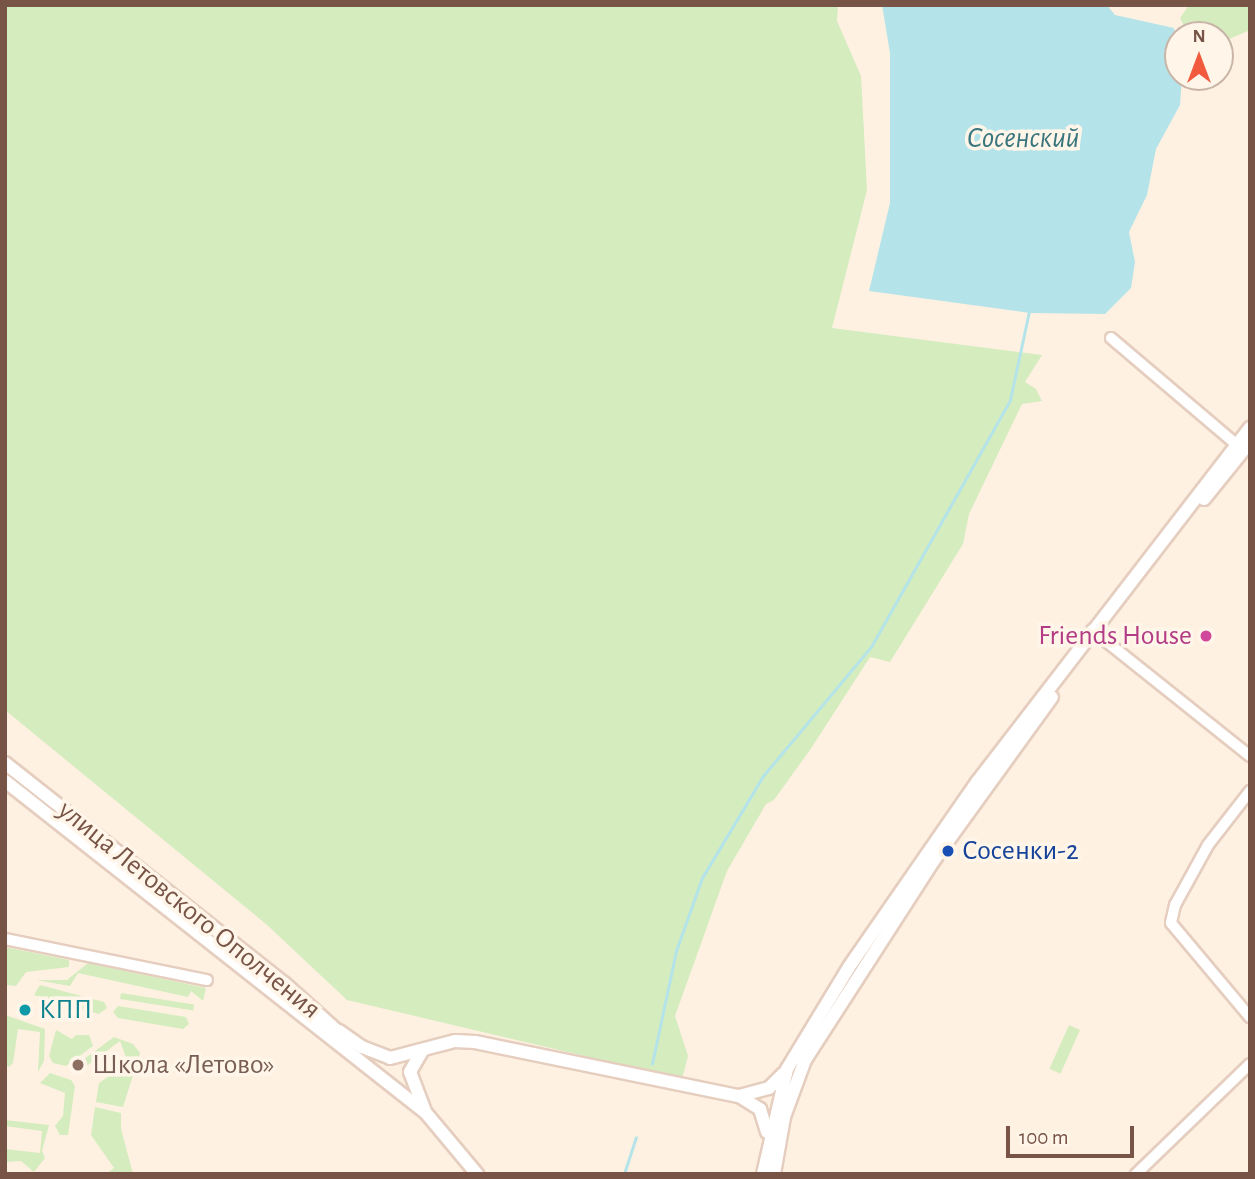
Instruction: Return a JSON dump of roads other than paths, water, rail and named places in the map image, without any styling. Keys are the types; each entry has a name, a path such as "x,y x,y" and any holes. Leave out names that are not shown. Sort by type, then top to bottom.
{"main road":[{"path":"739,1096 769,1088 787,1069 849,967 940,834 1243,443 1250,428"},
{"path":"774,1174 784,1117 805,1060 934,860 1095,633"},
{"name":"улица Летовского Ополчения","path":"5,764 339,1031 365,1065"},
{"name":"улица Летовского Ополчения","path":"5,781 426,1113 477,1174"},
{"path":"339,1031 378,1056 401,1057 455,1041 475,1042 739,1096 761,1109 768,1140"},
{"path":"422,1051 410,1072 426,1113"},
{"path":"762,1174 787,1069"}],"street":[{"path":"1111,338 1243,443"},
{"path":"1095,633 1250,756"},
{"path":"1250,791 1208,845 1175,905 1171,923 1250,1017"},
{"path":"5,939 207,980"},
{"path":"1136,1174 1188,1120 1218,1099 1250,1063"}],"water":[{"name":"Сосенский","path":"882,5 1107,5 1115,15 1164,26 1164,91 1181,91 1180,105 1156,149 1147,195 1129,232 1135,262 1131,288 1105,314 1030,313 869,291 890,203 890,53"}],"waterway":[{"path":"652,1064 676,951 702,878 763,776 871,647 1010,400 1029,311"},
{"path":"624,1174 636,1138"}],"place":[{"name":"Friends House","path":"1206,636"},
{"name":"Сосенки-2","path":"948,851"},
{"name":"КПП","path":"25,1010"},
{"name":"Школа «Летово»","path":"78,1065"}]}
